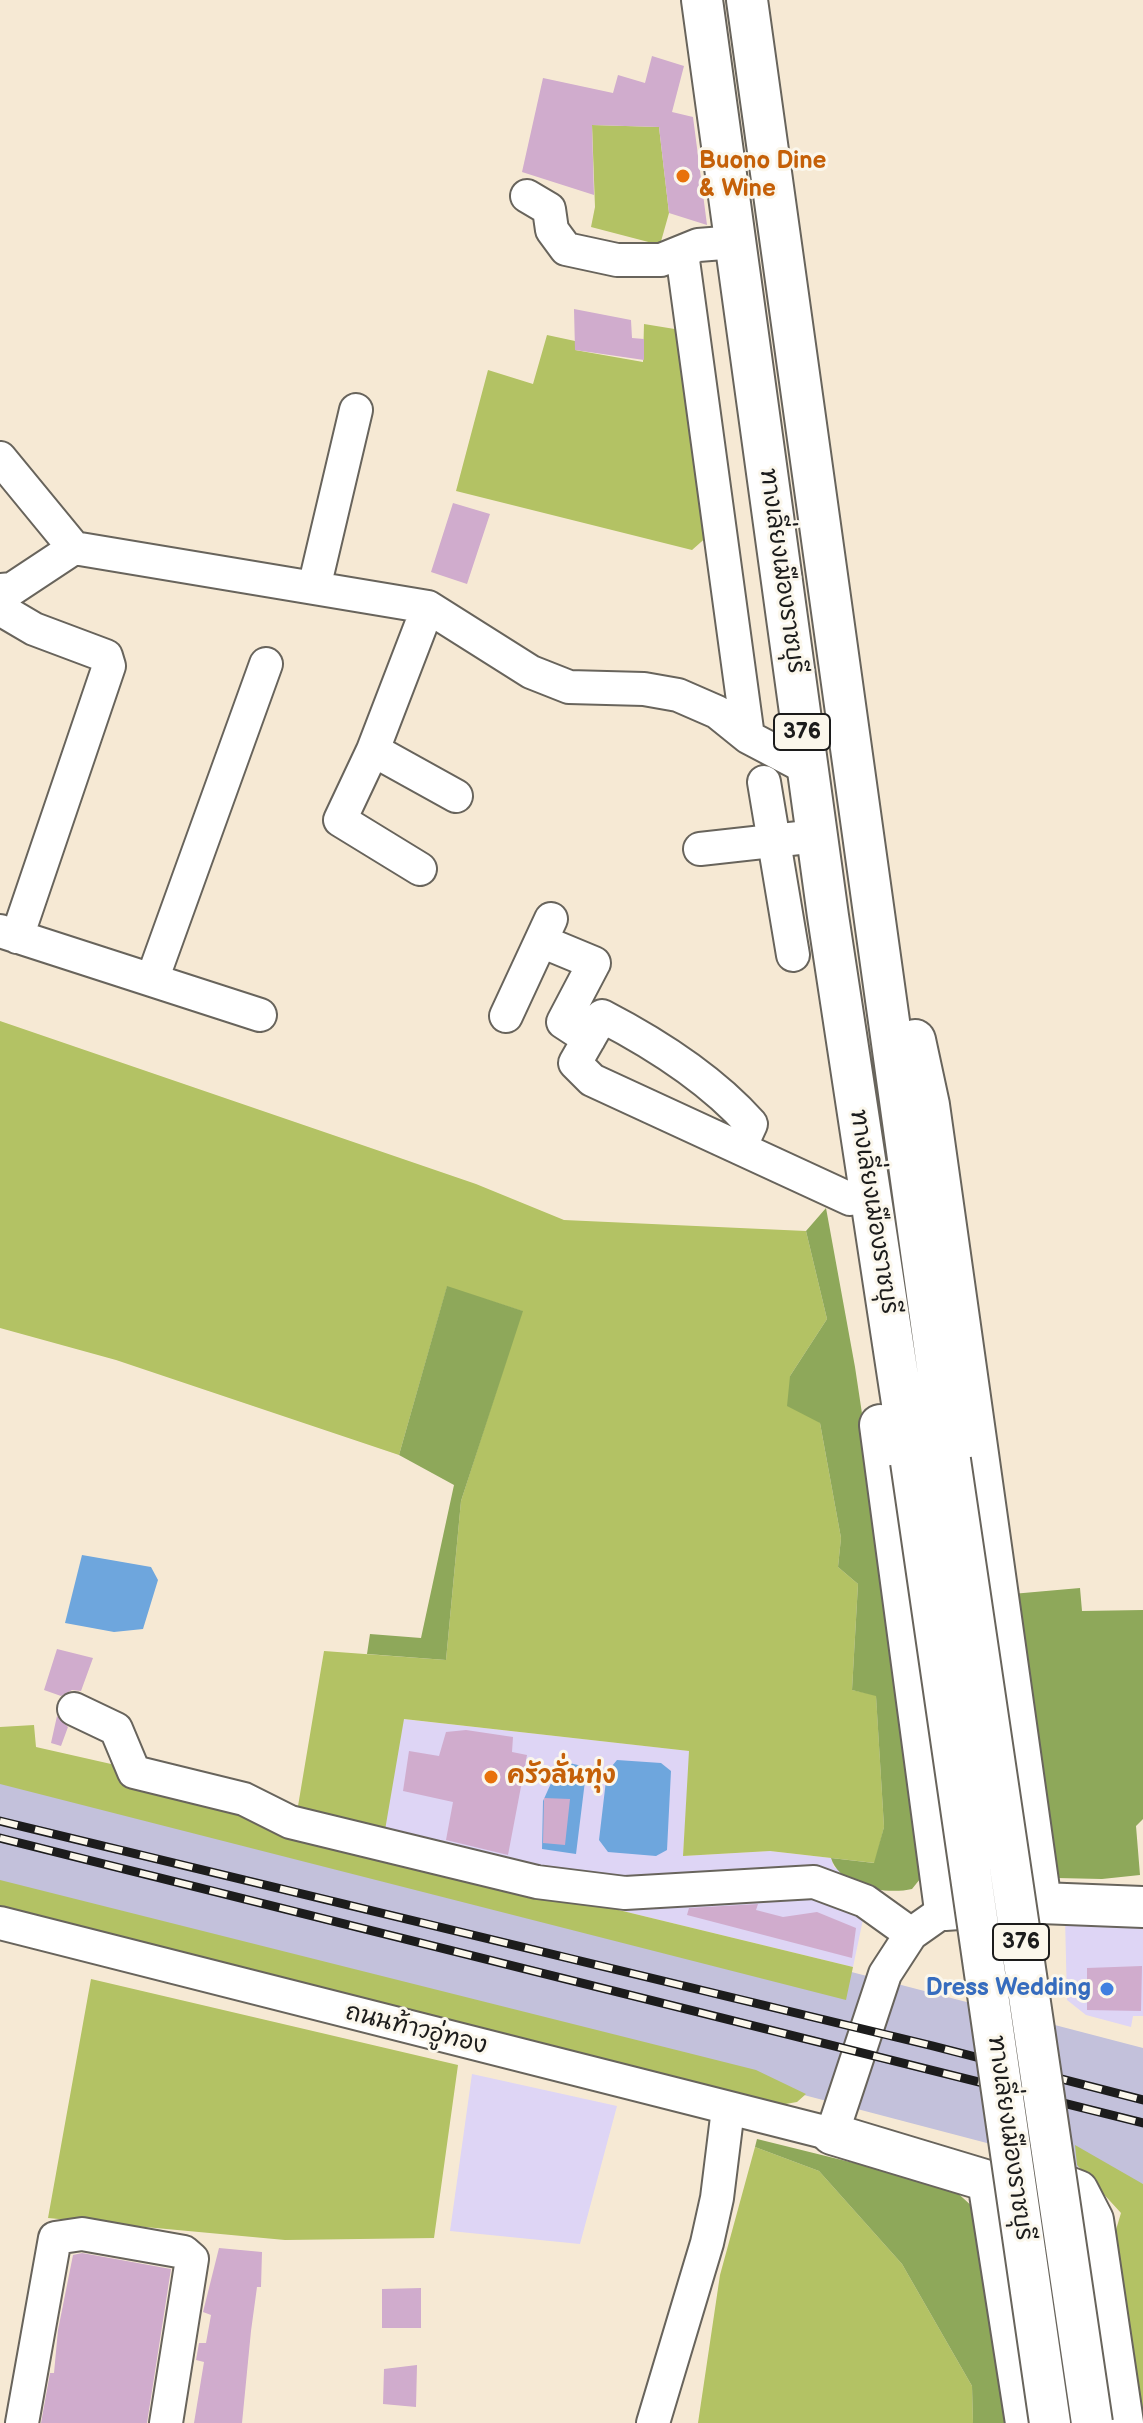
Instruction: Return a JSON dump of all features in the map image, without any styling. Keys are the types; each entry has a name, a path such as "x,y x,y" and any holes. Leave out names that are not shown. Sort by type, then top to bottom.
{"main road":[{"name":"ทางเลี่ยงเมืองราชบุรี","path":"702,0 828,916 911,1462 1050,2423"},
{"name":"ทางเลี่ยงเมืองราชบุรี","path":"747,0 950,1460 1092,2423"},
{"path":"853,771 929,1105 1041,1903"},
{"path":"828,916 840,1127 945,1910 1041,1903 1143,1907"},
{"path":"832,2134 988,2181 1042,2177 1078,2191 1093,2220 1123,2423"},
{"path":"988,2181 1026,2423"}],"street":[{"path":"527,196 549,209 552,230 566,249 617,260 661,260 698,245 736,242"},
{"path":"682,253 748,737"},
{"path":"314,588 356,410"},
{"path":"0,458 74,548 428,607 531,672 569,687 644,689 678,695 717,712 748,737 807,768"},
{"path":"0,590 12,589 74,548"},
{"path":"420,869 340,820 373,750 428,607"},
{"path":"0,609 34,629 106,656 109,666 8,934 260,1015"},
{"path":"152,980 266,664"},
{"path":"373,750 456,796"},
{"path":"764,782 793,955"},
{"path":"700,849 817,836"},
{"path":"506,1016 546,930 594,963 563,1022 589,1039"},
{"path":"740,1148 751,1124 736,1107 657,1044 602,1016 575,1063 592,1080 850,1199"},
{"path":"74,1709 116,1729 134,1772 244,1799 290,1822 316,1829 537,1882 625,1893 814,1882 865,1901 911,1934"},
{"path":"832,2134 885,1974 911,1934 945,1910"},
{"name":"ถนนท้าวอู่ทอง","path":"0,1923 832,2134"},
{"path":"653,2423 707,2243 717,2198 728,2109"},
{"path":"22,2423 55,2238 82,2234 184,2252 192,2259 166,2423"}],"shaded area":[{"path":"403,1719 690,1751 683,1856 770,1851 831,1858 834,1867 870,1886 853,1967 380,1852"},
{"path":"0,1750 1143,2048 1143,2184 0,1884"},
{"path":"1065,1918 1143,1920 1143,2016 1133,2016 1131,2027 1086,2015 1067,2000"},
{"path":"472,2074 617,2106 580,2244 450,2231"}],"green space":[{"path":"592,125 659,127 669,213 660,245 591,227 595,207"},
{"path":"644,324 693,332 709,535 692,550 456,491 488,370 533,384 547,335 575,341 575,350 643,362"},
{"path":"0,1021 476,1184 564,1220 806,1231 827,1319 790,1376 820,1423 841,1538 838,1567 858,1584 852,1690 876,1695 884,1827 875,1863 770,1851 683,1856 689,1751 404,1719 384,1836 296,1818 324,1651 446,1660 461,1501 522,1311 447,1287 399,1455 116,1360 0,1328"},
{"path":"826,1208 855,1367 928,1852 924,1874 912,1889 901,1891 865,1887 854,1882 836,1868 831,1858 874,1863 884,1827 876,1696 852,1690 858,1584 838,1567 841,1538 820,1423 787,1406 790,1376 827,1319 806,1231"},
{"path":"447,1286 523,1311 461,1501 446,1660 367,1654 370,1634 421,1638 454,1485 399,1455"},
{"path":"1080,1588 1082,1611 1143,1610 1143,1819 1136,1826 1140,1875 1102,1879 1057,1878 1012,1594"},
{"path":"34,1725 36,1747 142,1771 380,1852 853,1967 846,2000 0,1784 0,1727"},
{"path":"0,1880 756,2070 806,2094 797,2102 774,2106 0,1910"},
{"path":"91,1979 458,2065 434,2238 285,2240 48,2218"},
{"path":"757,2139 951,2187 975,2209 1011,2423 973,2423 972,2386 902,2264 819,2171 755,2147"},
{"path":"1075,2145 1143,2184 1143,2423 1136,2423 1112,2243 1121,2213 1077,2165"},
{"path":"755,2147 819,2171 902,2264 972,2386 973,2423 698,2423 720,2275"}],"water":[{"path":"82,1555 151,1567 158,1580 143,1629 114,1632 65,1623"},
{"path":"617,1760 661,1763 671,1771 667,1850 656,1856 608,1852 599,1840 607,1772"},
{"path":"561,1761 582,1766 585,1781 576,1854 542,1849 543,1801"}],"building":[{"path":"652,56 684,66 672,112 693,117 707,225 669,213 659,127 592,125 594,195 522,172 543,78 613,93 618,75 645,83"},
{"path":"574,309 631,320 632,338 644,339 644,360 575,350"},
{"path":"453,503 490,514 467,584 431,572"},
{"path":"57,1649 93,1658 81,1691 72,1690 61,1696 44,1690"},
{"path":"57,1716 68,1727 61,1746 51,1743"},
{"name":"ครัวลั่นทุ่ง","path":"466,1730 513,1737 512,1752 527,1755 508,1855 446,1840 453,1802 403,1791 409,1751 439,1756 446,1732"},
{"path":"544,1798 570,1799 565,1845 543,1843"},
{"path":"758,1904 756,1910 783,1917 817,1912 856,1928 852,1958 687,1915 689,1908"},
{"name":"Dress Wedding","path":"1142,1966 1141,2011 1087,2010 1087,1968"},
{"path":"219,2248 262,2252 261,2287 257,2287 242,2423 194,2423 204,2362 196,2360 199,2343 206,2343 211,2315 203,2312"},
{"path":"82,2253 171,2269 147,2423 41,2423 50,2373 54,2373 58,2330 73,2255"},
{"path":"421,2288 421,2328 382,2328 382,2289"},
{"path":"417,2365 416,2407 383,2404 384,2369"}],"railway":[{"path":"0,1821 933,2046 1143,2100"},
{"path":"0,1838 1143,2123"}],"place":[{"name":"Buono Dine & Wine","path":"683,176"},
{"name":"ครัวลั่นทุ่ง","path":"491,1777"},
{"name":"Dress Wedding","path":"1107,1989"}]}
